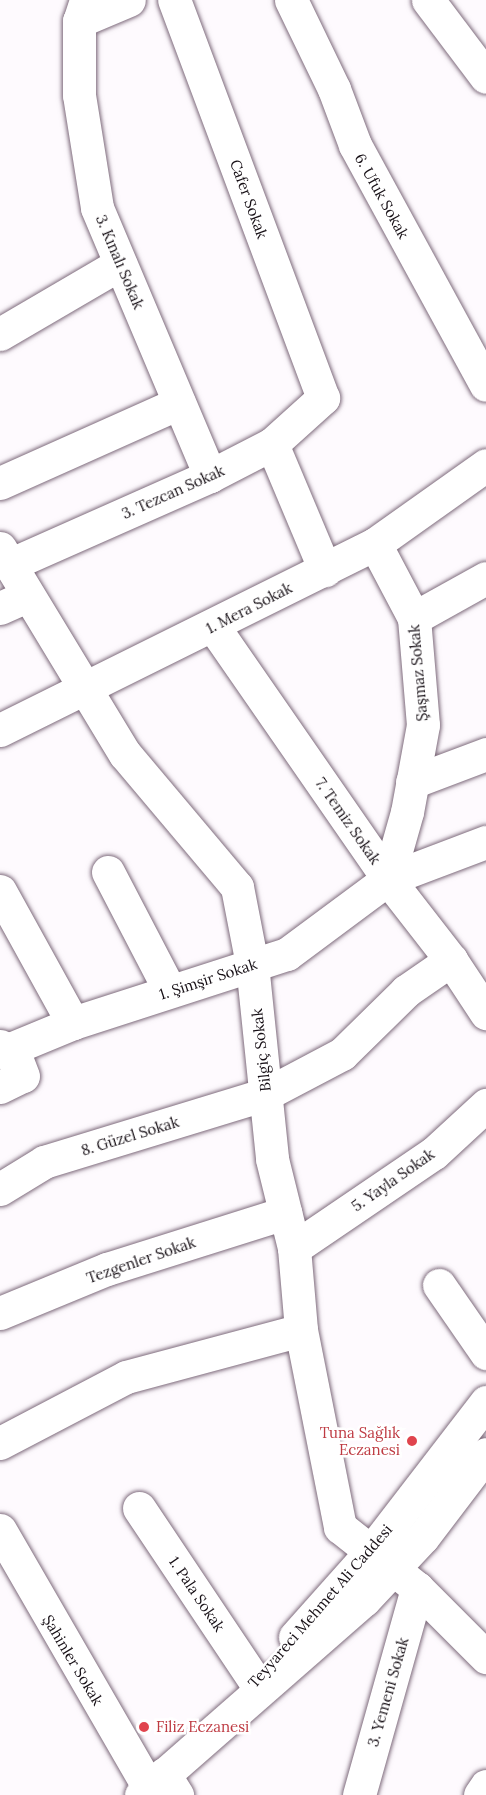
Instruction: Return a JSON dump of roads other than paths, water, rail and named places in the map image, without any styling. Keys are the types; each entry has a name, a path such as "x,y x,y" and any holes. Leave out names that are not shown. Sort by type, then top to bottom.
{"street":[{"path":"82,11 129,0"},
{"name":"Cafer Sokak","path":"174,0 323,398"},
{"name":"6. Ufuk Sokak","path":"291,0 334,89 355,145 482,369"},
{"path":"428,0 486,77"},
{"name":"3. Kınalı Sokak","path":"82,11 79,95 97,208 210,476"},
{"path":"0,334 120,264"},
{"name":"3. Tezcan Sokak","path":"5,556 210,476 272,444 323,398"},
{"path":"0,483 179,403"},
{"path":"272,444 325,570"},
{"name":"1. Mera Sokak","path":"0,730 87,690 375,544 486,465"},
{"name":"Şaşmaz Sokak","path":"375,544 414,618 423,724 412,782 388,879"},
{"name":"Bilgiç Sokak","path":"5,556 13,602 87,690 125,754 237,887 252,964 272,1159 294,1248 301,1330 340,1527 393,1571 486,1657"},
{"path":"414,618 486,578"},
{"name":"7. Temiz Sokak","path":"213,626 388,879 451,960 486,1014"},
{"path":"412,782 486,754"},
{"name":"1. Şimşir Sokak","path":"0,1087 23,1076 5,1049 73,1023 287,954 388,879 486,842"},
{"path":"108,872 170,991"},
{"path":"0,891 73,1023"},
{"name":"8. Güzel Sokak","path":"0,1189 44,1162 266,1094 342,1054 406,991 451,960"},
{"name":"5. Yayla Sokak","path":"294,1248 434,1153 486,1105"},
{"name":"Tezgenler Sokak","path":"0,1313 107,1269 285,1213"},
{"path":"438,1285 486,1353"},
{"path":"0,1443 126,1377 301,1330"},
{"name":"Teyyareci Mehmet Ali Caddesi","path":"158,1788 255,1681 393,1571 486,1402"},
{"name":"Teyyareci Mehmet Ali Caddesi","path":"194,1749 393,1571 486,1454"},
{"name":"1. Pala Sokak","path":"139,1508 255,1681"},
{"name":"Şahinler Sokak","path":"0,1530 158,1788"},
{"name":"3. Yemeni Sokak","path":"359,1795 393,1571"},
{"path":"480,1795 486,1786"}],"place":[{"name":"Tuna Sağlık Eczanesi","path":"412,1441"},
{"name":"Filiz Eczanesi","path":"144,1727"}]}
